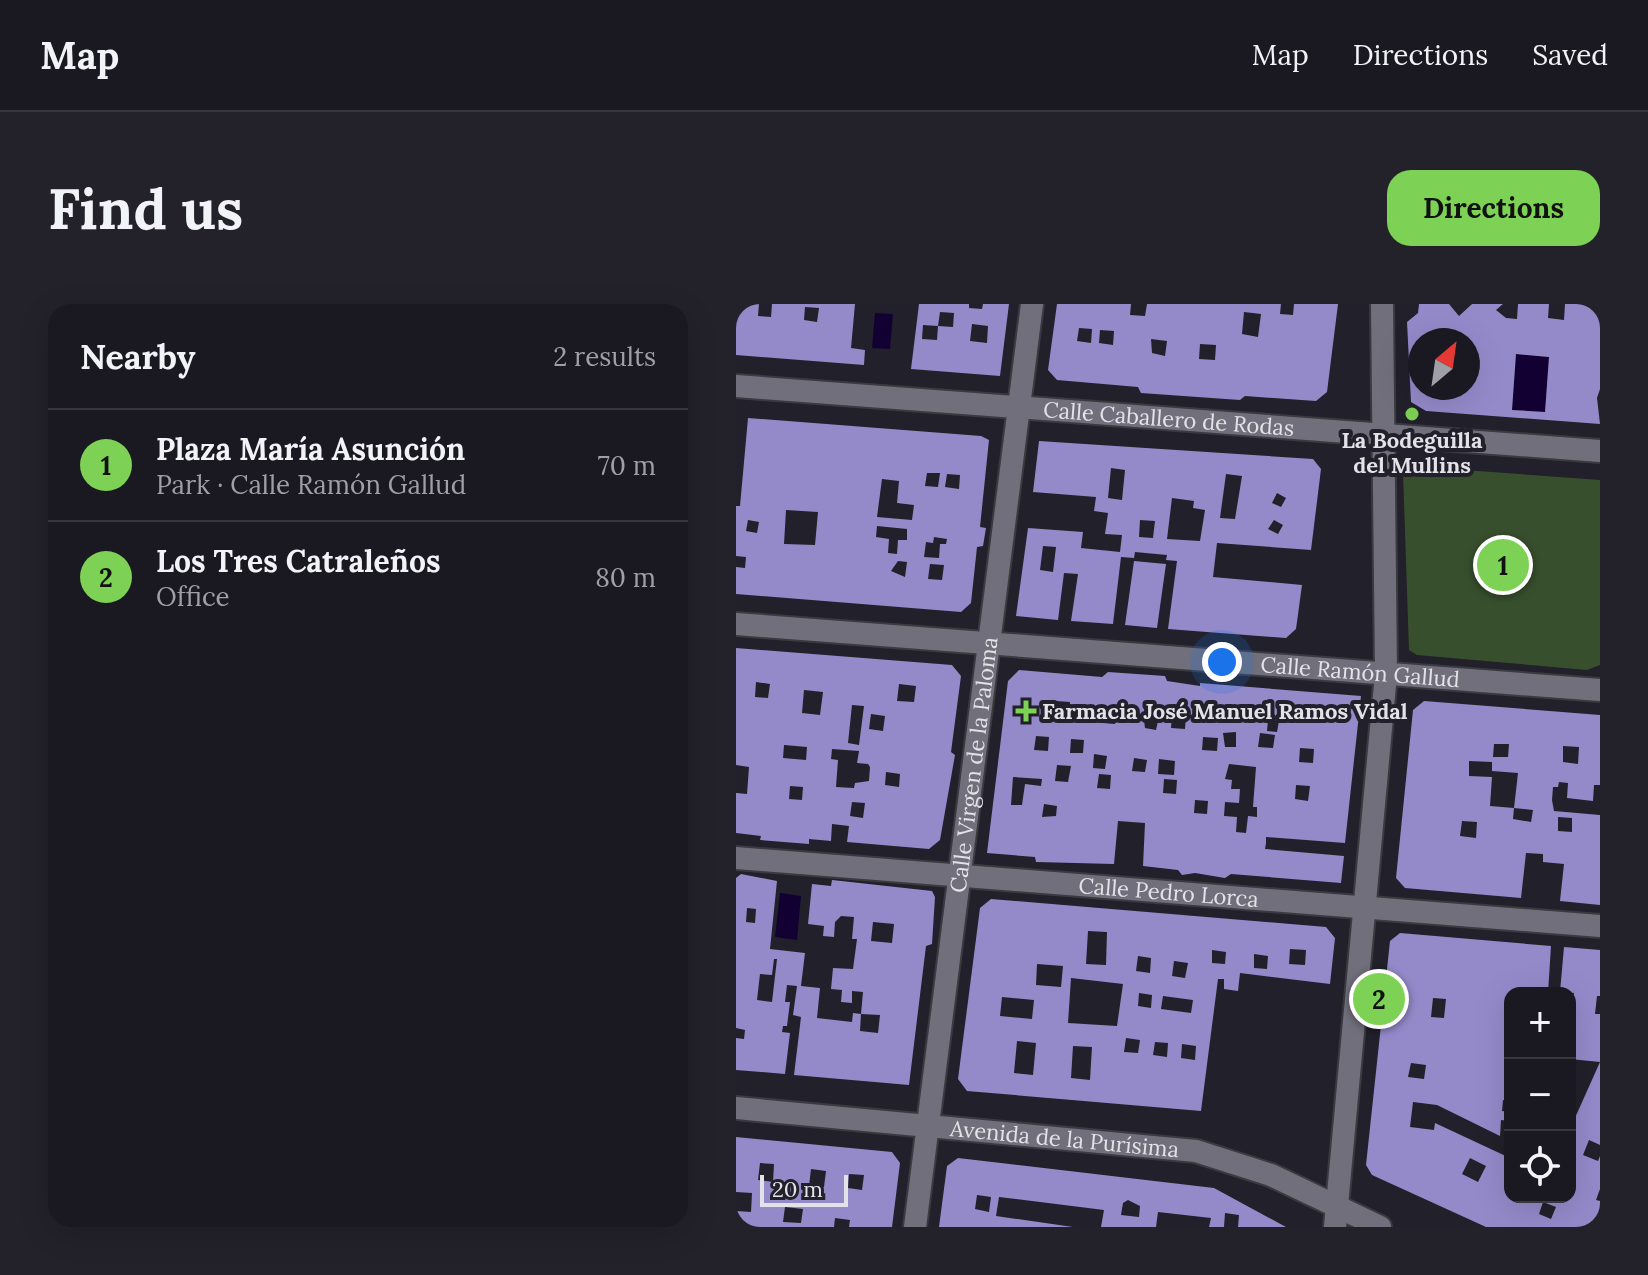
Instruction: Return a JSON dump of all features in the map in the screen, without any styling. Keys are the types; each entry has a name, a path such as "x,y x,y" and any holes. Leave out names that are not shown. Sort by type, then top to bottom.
{"street":[{"name":"Calle Virgen de la Paloma","path":"915,1227 1032,304"},
{"path":"1336,1217 1386,674 1382,304"},
{"name":"Calle Caballero de Rodas","path":"736,386 1600,451"},
{"name":"Calle Ramón Gallud","path":"736,624 1600,690"},
{"name":"Calle Pedro Lorca","path":"736,858 1600,926"},
{"name":"Avenida de la Purísima","path":"736,1108 1196,1151 1271,1175 1336,1217 1380,1227"}],"green space":[{"path":"1410,466 1600,480 1600,665 1587,670 1417,655 1409,650 1403,472"}],"shaded area":[{"path":"875,313 893,314 890,349 872,348"},
{"path":"1516,354 1549,357 1545,412 1512,410"},
{"path":"780,893 801,896 797,940 775,937"}],"building":[{"path":"736,304 759,304 758,316 771,317 772,304 855,304 851,348 865,350 864,365 736,355","holes":["805,307 819,308 817,322 804,320"]},
{"path":"919,304 969,304 969,308 982,309 983,304 1009,304 1000,376 911,369","holes":["940,312 954,313 953,327 938,326","972,324 988,326 987,343 970,341","923,325 938,326 937,340 922,339"]},
{"path":"1057,304 1131,304 1130,315 1145,316 1147,304 1281,304 1280,314 1293,315 1294,304 1338,304 1327,392 1316,401 1245,396 1240,400 1141,393 1138,387 1057,380 1048,370","holes":["1244,312 1261,314 1258,337 1242,334","1079,328 1092,329 1091,343 1077,341","1100,330 1114,331 1113,345 1099,343","1151,339 1167,341 1165,356 1152,353","1200,344 1216,345 1215,360 1199,359"]},
{"path":"1419,304 1449,304 1459,316 1472,304 1503,304 1496,310 1506,318 1517,319 1518,304 1549,304 1548,318 1564,320 1565,304 1600,304 1600,389 1597,398 1600,424 1426,411 1411,400 1480,400 1480,328 1408,328 1408,342 1407,322 1418,313","holes":["1516,354 1549,357 1545,412 1512,410"]},
{"path":"748,418 981,436 989,440 980,527 986,528 983,546 977,547 971,603 961,612 736,594 736,567 745,568 746,557 736,556 736,506 740,506","holes":["927,473 940,473 938,487 925,486","947,474 960,475 959,489 945,487","882,479 899,481 897,503 914,505 912,520 877,517","786,510 818,512 815,545 784,544","748,520 759,522 757,533 746,531","877,526 907,529 907,540 898,540 897,554 888,553 889,539 876,537","934,537 947,539 946,544 940,544 939,558 924,557 926,542 933,543","898,561 907,562 905,577 891,571","930,564 944,565 942,580 928,579"]},
{"path":"1039,441 1313,459 1321,469 1311,550 1217,543 1213,577 1302,585 1296,629 1286,638 1168,629 1177,561 1166,560 1167,555 1135,552 1134,558 1121,557 1113,624 1071,621 1078,574 1064,573 1058,620 1016,616 1028,528 1083,532 1081,548 1120,552 1122,535 1105,534 1108,513 1094,511 1096,497 1033,492","holes":["1111,468 1125,470 1122,500 1108,498","1226,474 1242,476 1235,519 1220,518","1277,493 1286,498 1281,507 1272,503","1172,498 1194,501 1193,508 1205,510 1200,541 1167,539","1140,520 1155,521 1153,538 1139,537","1274,520 1283,525 1278,534 1268,529","1043,546 1056,547 1053,572 1040,570"]},
{"path":"1134,561 1166,564 1157,628 1125,625"},
{"path":"736,648 952,665 961,676 951,752 955,755 940,840 929,849 847,842 849,826 832,824 831,841 809,839 809,844 760,840 761,836 736,833 736,793 747,794 749,767 736,765","holes":["756,682 770,684 768,698 755,697","899,684 916,686 914,702 897,701","804,690 823,692 820,715 802,713","852,705 864,706 859,745 848,743","871,714 885,716 883,731 869,729","784,745 807,747 806,760 783,758","832,749 859,751 857,763 868,764 869,781 855,783 854,788 836,787 838,760 831,759","886,772 900,774 899,787 885,785","790,786 803,787 802,800 789,799","852,802 865,803 863,818 850,816"]},
{"path":"1019,670 1102,677 1108,672 1165,676 1167,681 1200,686 1200,683 1361,696 1345,843 1266,837 1265,849 1344,856 1341,883 1231,874 1225,878 1195,873 1182,875 1178,870 1143,866 1145,823 1118,821 1114,864 1036,862 1035,857 987,853 1008,681","holes":["1056,701 1070,702 1069,717 1054,715","1105,710 1114,711 1117,716 1115,724 1103,723","1172,715 1186,715 1185,729 1171,728","1149,716 1158,721 1156,730 1145,728 1144,720","1268,720 1279,721 1277,732 1267,731","1236,732 1236,747 1225,747 1223,733","1260,733 1275,735 1273,748 1258,747","1036,736 1049,737 1048,751 1034,750","1203,737 1218,738 1217,751 1202,750","1071,739 1084,740 1083,753 1070,753","1300,748 1314,749 1313,763 1299,762","1094,754 1107,756 1105,769 1093,768","1134,758 1147,760 1145,772 1132,771","1159,759 1175,761 1174,775 1158,774","1229,764 1256,767 1253,807 1257,807 1257,817 1248,816 1246,833 1236,832 1237,817 1224,816 1225,802 1239,803 1240,789 1231,789 1232,780 1225,779","1057,765 1071,766 1068,782 1055,781","1099,774 1111,775 1110,789 1097,788","1013,777 1042,779 1041,786 1025,784 1022,805 1011,805","1164,779 1177,780 1176,794 1163,793","1296,785 1310,786 1308,801 1295,799","1195,800 1208,801 1207,814 1194,813","1044,804 1057,806 1056,816 1042,817"]},
{"path":"1424,701 1600,715 1600,785 1594,785 1593,801 1567,798 1568,783 1559,782 1558,787 1553,787 1552,800 1554,811 1600,815 1600,905 1560,901 1564,864 1543,862 1543,854 1526,853 1521,898 1405,888 1396,878 1413,710","holes":["1494,744 1509,744 1508,757 1493,757","1563,746 1579,747 1578,764 1563,762","1469,761 1492,762 1492,771 1518,773 1514,808 1490,806 1492,777 1469,776","1514,808 1533,810 1531,822 1513,819","1558,817 1572,818 1572,832 1558,831","1462,821 1477,822 1476,838 1460,836"]},
{"path":"741,874 777,881 770,949 805,953 801,986 820,988 817,1018 852,1022 853,1013 861,1014 863,992 852,991 852,1003 841,1002 842,990 831,989 833,968 853,969 857,939 852,939 854,917 841,916 835,922 834,937 823,936 824,926 808,924 812,884 831,886 832,880 932,891 935,897 932,944 926,946 909,1085 794,1075 801,1017 793,1015 797,986 787,985 785,1002 790,1002 787,1026 783,1026 782,1032 790,1033 785,1074 736,1070 736,1038 744,1039 745,1030 736,1028 736,878","holes":["747,908 756,909 755,923 746,922","873,922 894,924 892,943 871,941","774,959 777,959 772,1002 757,1000 760,974 772,975","861,1014 880,1015 878,1033 860,1031"]},
{"path":"991,899 1326,927 1335,938 1330,984 1240,973 1238,991 1224,989 1224,979 1218,979 1201,1111 967,1091 958,1079 980,908","holes":["1088,931 1107,932 1106,965 1086,964","1290,949 1306,950 1305,965 1289,964","1212,950 1226,952 1225,964 1212,963","1254,954 1268,956 1267,969 1254,968","1138,956 1151,958 1150,973 1136,971","1174,961 1188,963 1185,978 1172,976","1037,964 1063,966 1061,987 1036,985","1071,978 1123,984 1117,1026 1068,1023","1139,993 1152,995 1151,1008 1138,1006","1163,996 1193,1000 1191,1013 1161,1009","1002,997 1034,1000 1032,1019 1000,1016","1126,1038 1140,1040 1138,1053 1124,1052","1017,1041 1036,1043 1033,1075 1014,1073","1155,1042 1168,1043 1167,1057 1153,1055","1182,1044 1196,1046 1195,1060 1181,1058","1073,1046 1092,1047 1090,1080 1071,1078"]},
{"path":"1400,933 1551,946 1548,987 1504,987 1504,1120 1501,1120 1500,1136 1437,1105 1413,1102 1410,1127 1434,1130 1435,1123 1504,1155 1504,1203 1543,1203 1539,1214 1551,1219 1556,1207 1546,1203 1576,1203 1576,1116 1600,1062 1600,1145 1589,1140 1583,1155 1598,1161 1600,1156 1600,1189 1596,1200 1600,1201 1600,1227 1486,1227 1372,1175 1366,1165 1390,941","holes":["1433,998 1446,999 1444,1018 1431,1017","1411,1063 1426,1065 1424,1079 1408,1077","1470,1158 1486,1166 1478,1182 1462,1174"]},
{"path":"1564,947 1600,950 1600,996 1597,996 1595,1014 1600,1014 1600,1062 1576,1060 1576,987 1560,987"},
{"path":"736,1137 892,1152 900,1163 892,1227 849,1227 850,1220 835,1218 834,1227 736,1227 736,1211 751,1212 752,1193 736,1192","holes":["760,1163 774,1164 773,1182 758,1180","811,1169 826,1171 824,1187 809,1186","849,1174 864,1175 862,1190 848,1188","785,1207 803,1209 801,1223 783,1222"]},
{"path":"958,1158 1214,1188 1286,1227 1238,1227 1239,1215 1225,1213 1224,1227 1209,1227 1211,1218 1158,1212 1156,1227 1101,1227 1104,1210 999,1197 996,1216 1073,1227 939,1227 947,1166","holes":["977,1195 991,1197 989,1212 975,1209","1128,1200 1140,1206 1139,1217 1121,1215 1123,1203"]}],"place":[{"name":"La Bodeguilla del Mullins","path":"1412,414"},
{"name":"Plaza María Asunción","path":"1503,565"},
{"name":"Farmacia José Manuel Ramos Vidal","path":"1026,711"},
{"name":"Los Tres Catraleños","path":"1379,999"}]}
